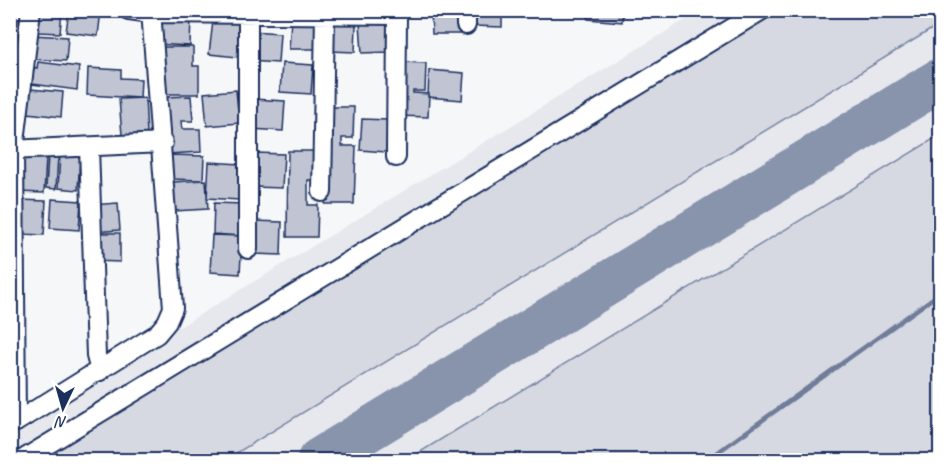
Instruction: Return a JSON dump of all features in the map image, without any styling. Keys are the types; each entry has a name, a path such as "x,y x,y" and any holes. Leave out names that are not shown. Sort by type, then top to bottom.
{"street":[{"path":"31,10 12,150 16,422 157,334 167,322 173,308 163,143 151,12"},
{"path":"129,10 325,14 397,13 396,157"},
{"path":"22,460 762,10"},
{"path":"248,12 248,249"},
{"path":"322,192 325,14"},
{"path":"12,150 163,143"},
{"path":"90,147 96,357 100,371"}],"shaded area":[{"path":"700,11 940,11 940,460 11,460 10,430"},
{"path":"774,11 940,11 940,24 225,460 34,460"},
{"path":"940,135 940,460 407,460"}],"building":[{"path":"39,10 62,10 60,33 38,32"},
{"path":"69,10 101,10 98,36 66,32"},
{"path":"431,10 462,10 462,34 432,34"},
{"path":"473,10 502,10 502,27 473,26"},
{"path":"588,10 623,10 622,22 588,19"},
{"path":"156,16 191,18 190,46 155,44"},
{"path":"10,17 19,18 17,32 10,31"},
{"path":"291,20 318,22 317,49 289,49"},
{"path":"213,21 241,24 237,57 209,54"},
{"path":"330,22 356,24 355,52 329,51"},
{"path":"387,22 389,52 362,53 360,23"},
{"path":"251,31 280,33 278,63 249,61"},
{"path":"32,35 68,37 66,61 31,59"},
{"path":"159,47 193,47 193,66 199,66 199,94 159,94"},
{"path":"38,62 79,67 77,90 32,84 33,67 37,68"},
{"path":"400,62 426,63 425,91 413,91 413,93 429,94 428,117 398,116"},
{"path":"282,63 313,65 311,94 280,92"},
{"path":"88,68 121,70 121,78 141,79 140,98 87,95"},
{"path":"429,70 464,73 462,100 428,97"},
{"path":"30,89 63,92 61,117 28,113"},
{"path":"236,90 239,123 207,126 204,93"},
{"path":"191,96 193,121 181,121 182,129 200,129 201,152 168,154 165,97"},
{"path":"145,98 147,134 122,135 119,99"},
{"path":"253,99 285,101 283,131 251,129"},
{"path":"328,107 354,107 353,138 342,138 342,146 356,146 354,204 325,204"},
{"path":"362,119 388,120 386,152 360,150"},
{"path":"288,151 316,151 316,180 308,180 308,205 318,205 317,237 287,237"},
{"path":"256,153 284,154 282,188 254,187"},
{"path":"48,155 58,156 56,189 46,188"},
{"path":"60,155 80,157 78,190 58,188"},
{"path":"170,155 204,156 203,180 169,179"},
{"path":"19,157 46,158 44,193 17,192"},
{"path":"209,162 240,164 239,200 207,198"},
{"path":"206,180 208,209 174,211 172,182"},
{"path":"52,199 81,201 79,230 50,228"},
{"path":"20,200 46,201 44,235 18,234"},
{"path":"118,203 120,230 93,232 91,205"},
{"path":"214,203 243,204 241,236 213,234"},
{"path":"254,221 282,222 281,255 253,254"},
{"path":"93,233 120,233 120,262 93,261"},
{"path":"212,235 242,236 240,274 210,272"}],"waterway":[{"path":"707,460 940,293"}],"taxiway":[{"path":"319,460 940,80"}]}
